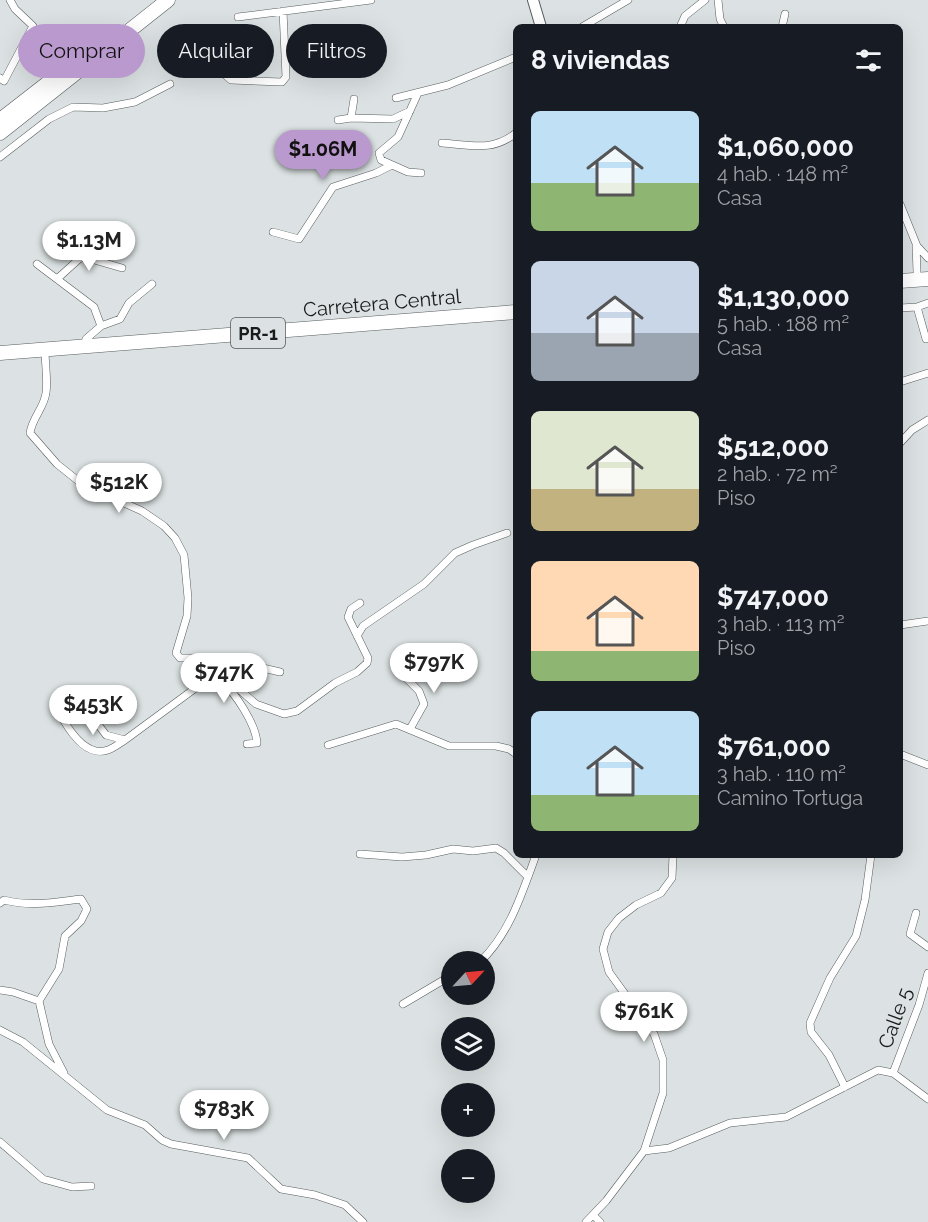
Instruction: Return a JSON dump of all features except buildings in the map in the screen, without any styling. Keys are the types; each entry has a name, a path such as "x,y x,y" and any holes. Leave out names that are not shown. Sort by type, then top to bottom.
{"highway":[{"path":"0,120 154,0"},
{"path":"0,133 168,0"},
{"path":"0,115 49,81"},
{"path":"903,273 924,274"},
{"path":"903,280 924,274"},
{"name":"Carretera Central","path":"0,344 86,339 513,303"},
{"name":"Carretera Central","path":"0,353 513,312"}],"street":[{"path":"0,78 4,81 33,26 15,9 10,0"},
{"path":"238,17 371,0"},
{"path":"533,0 540,24"},
{"path":"587,24 628,0"},
{"path":"681,24 685,16 705,0"},
{"path":"718,0 722,24"},
{"path":"229,78 231,80 282,82 286,77 283,11"},
{"path":"783,24 785,14"},
{"path":"396,98 448,85 513,58"},
{"path":"0,157 49,118 73,107 103,108 135,102 170,84"},
{"path":"418,93 398,137 379,153 381,160 408,171 421,173"},
{"path":"351,118 354,99"},
{"path":"338,120 393,119 410,111"},
{"path":"442,143 492,146 513,135"},
{"path":"273,232 299,239 333,187 376,173 392,165"},
{"path":"903,211 917,246 924,274"},
{"path":"903,221 917,246 928,258"},
{"path":"57,279 79,258 84,257 122,268"},
{"path":"37,264 94,308 100,326"},
{"path":"86,339 100,326 120,319 129,303 152,284"},
{"path":"903,308 917,307 928,303"},
{"path":"917,307 926,339"},
{"path":"45,350 47,392 41,409 31,423 30,433 57,464 82,484 142,511 164,526 176,538 184,555 188,598 186,616 176,653 180,658 234,661 280,672"},
{"path":"903,381 928,373"},
{"path":"903,440 912,430 928,420"},
{"path":"357,636 363,626 424,585 455,553 507,533"},
{"path":"198,658 256,704 284,714 297,711 367,663 368,658 348,616 351,609 360,603"},
{"path":"903,625 928,621"},
{"path":"64,721 74,739 93,751 108,751 201,684 211,667"},
{"path":"211,667 228,687 256,731 257,743 247,744"},
{"path":"396,667 419,691 424,704 410,729"},
{"path":"100,694 90,704 91,716 106,735 125,740"},
{"path":"328,745 396,724 449,746 495,746 513,753"},
{"path":"903,757 928,765"},
{"path":"360,854 402,857 453,849 473,851 496,848 528,877"},
{"path":"491,951 514,915 535,858"},
{"path":"586,1222 644,1151 663,1093 663,1060 654,1034 609,972 603,949 608,932 619,918 636,905 661,893 672,878 673,858"},
{"path":"845,1087 829,1055 811,1032 810,1023 830,978 856,936 865,900 871,858"},
{"path":"0,901 37,904 81,899 87,909 81,921 65,936 59,969 39,1000 49,1044 66,1078"},
{"path":"916,913 910,934 928,947"},
{"name":"Calle 5","path":"892,1073 919,1005 928,973"},
{"path":"403,1004 441,982"},
{"path":"0,990 39,1000"},
{"path":"0,1030 23,1042 107,1110 145,1125 162,1140 171,1144 248,1158 281,1189 315,1195 345,1205 363,1222"},
{"path":"644,1151 669,1148 730,1123 786,1117 878,1070 892,1073 928,1099"},
{"path":"0,1142 43,1179 72,1187 91,1186"},
{"path":"593,1215 600,1222"}]}
